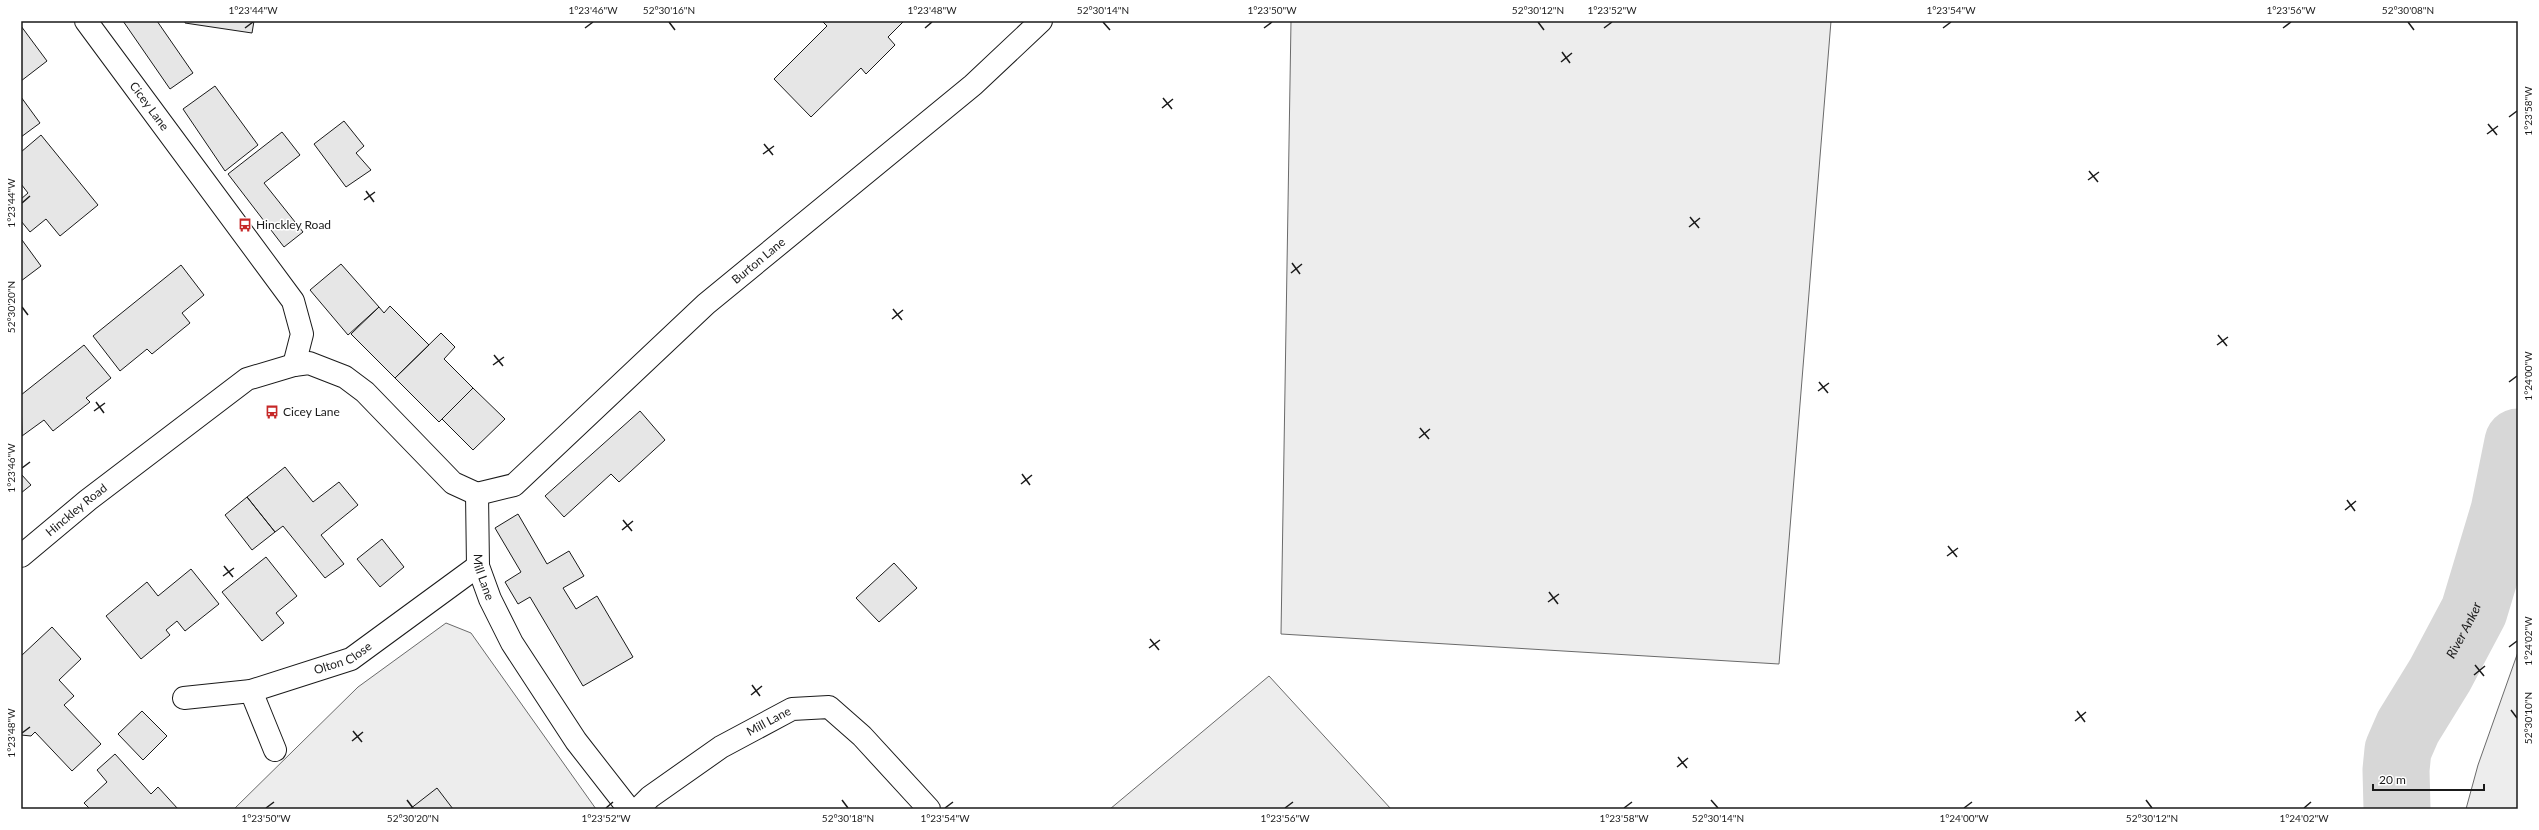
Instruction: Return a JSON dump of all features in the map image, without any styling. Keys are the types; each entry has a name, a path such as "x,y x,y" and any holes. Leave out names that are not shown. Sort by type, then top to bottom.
{"street":[{"name":"Cicey Lane","path":"86,21 293,301 302,334 294,365"},
{"name":"Burton Lane","path":"477,494 514,485 706,304 973,84 1041,21"},
{"path":"294,365 310,363 345,378 365,392 453,483 477,494"},
{"name":"Hinckley Road","path":"21,556 88,500 247,379 294,365"},
{"name":"Mill Lane","path":"477,494 478,566 490,599 512,643 576,741 629,809"},
{"name":"Olton Close","path":"184,698 251,691 351,659 478,566"},
{"path":"251,691 275,750"},
{"name":"Mill Lane","path":"638,809 650,797 721,747 792,709 829,707 862,736 929,809"}],"shaded area":[{"path":"1291,21 1831,21 1779,664 1281,634"},
{"path":"446,623 471,633 596,809 234,809 358,687"},
{"path":"2518,652 2518,809 2466,809 2478,765"},
{"path":"1269,676 1391,809 1110,809"}],"building":[{"path":"123,21 157,21 193,73 170,89"},
{"path":"185,21 254,21 252,33 185,23"},
{"path":"822,21 904,21 888,37 895,45 866,74 861,68 811,117 774,79 827,26"},
{"path":"21,26 47,61 21,81"},
{"path":"215,86 258,145 225,171 183,109"},
{"path":"21,97 40,123 21,137"},
{"path":"344,121 364,146 356,153 371,170 346,187 314,144"},
{"path":"282,132 300,155 264,183 303,232 284,247 228,174"},
{"path":"41,135 98,205 60,236 46,219 30,232 21,221 21,199 28,193 21,184 21,152"},
{"path":"22,240 41,266 21,281 21,241"},
{"path":"341,264 379,307 348,335 310,290"},
{"path":"181,265 204,295 182,313 190,323 152,354 147,349 120,371 93,336"},
{"path":"390,306 429,345 395,378 351,334 379,307 384,313"},
{"path":"441,333 455,347 444,359 473,388 439,422 395,378"},
{"path":"84,345 111,378 86,398 90,402 53,431 44,420 22,436 21,395"},
{"path":"473,388 505,419 473,450 442,419"},
{"path":"640,411 665,440 619,482 611,474 564,517 545,496"},
{"path":"285,467 313,502 339,482 358,505 321,535 344,564 325,578 283,526 275,532 247,497"},
{"path":"21,474 31,485 21,493"},
{"path":"247,497 275,532 252,550 225,515"},
{"path":"518,514 547,564 569,551 584,576 563,588 576,609 597,596 633,657 583,686 530,597 518,604 505,582 521,572 495,528"},
{"path":"382,539 404,567 380,587 357,559"},
{"path":"266,557 297,596 276,613 284,623 262,641 222,592"},
{"path":"894,563 917,588 879,622 856,598"},
{"path":"191,569 219,604 185,631 177,621 166,630 170,635 141,659 106,616 147,582 158,596"},
{"path":"52,627 81,659 59,680 74,696 64,705 101,744 72,771 35,732 31,736 21,735 21,656"},
{"path":"142,711 167,736 143,760 118,734"},
{"path":"115,754 151,794 158,787 178,809 90,809 84,803 107,782 97,770"},
{"path":"437,788 453,809 410,809"}],"waterway":[{"name":"River Anker","path":"2397,809 2396,770 2398,750 2408,727 2440,675 2474,611 2504,511 2518,442"}],"place":[{"name":"Hinckley Road","path":"245,225"},
{"name":"Cicey Lane","path":"272,412"}]}
